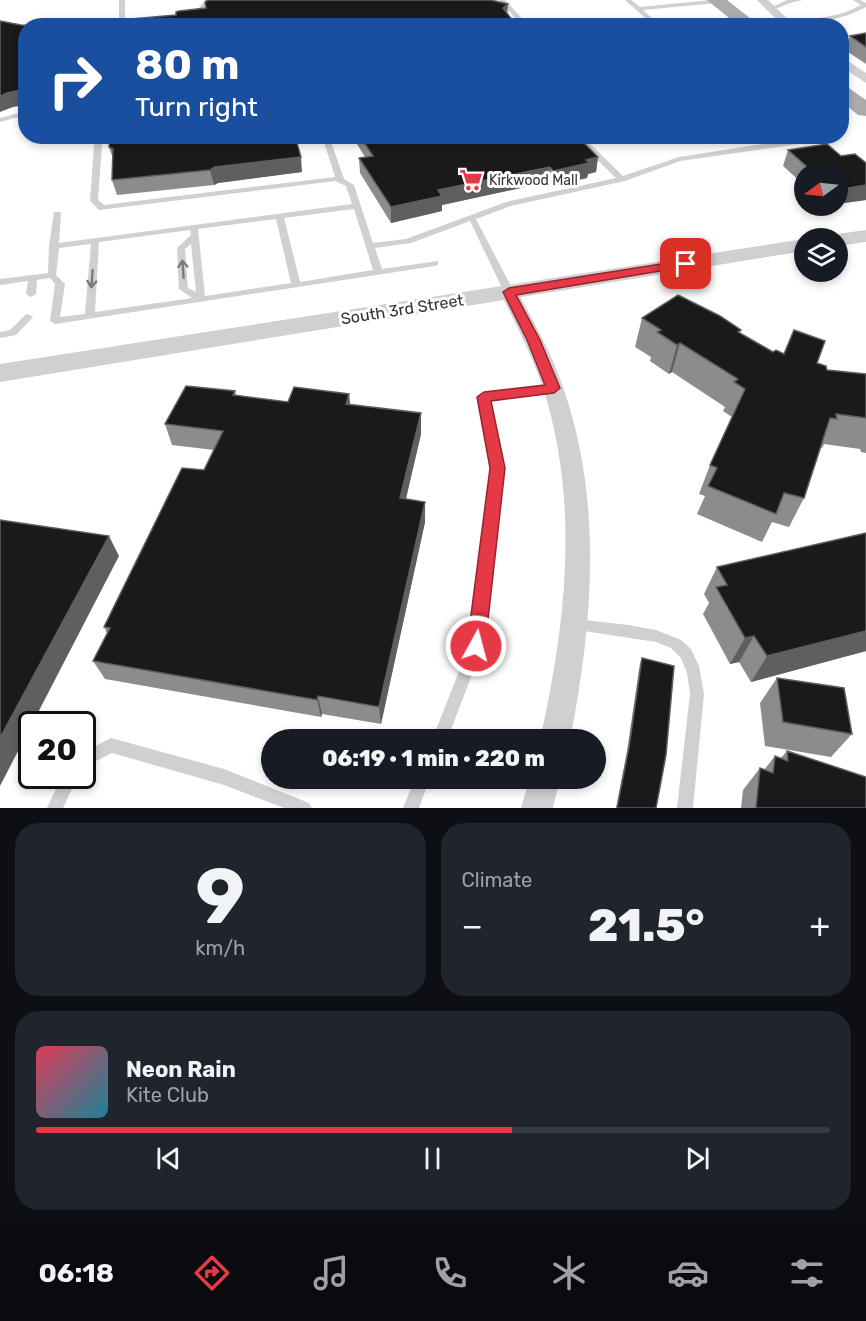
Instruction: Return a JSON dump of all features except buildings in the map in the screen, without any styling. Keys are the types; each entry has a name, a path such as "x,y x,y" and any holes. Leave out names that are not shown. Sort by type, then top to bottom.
{"main road":[{"path":"720,0 741,18"},
{"path":"849,97 866,110"}],"street":[{"path":"767,4 782,18"},
{"path":"849,67 866,79"},
{"path":"848,238 866,236"},
{"name":"South 3rd Street","path":"0,373 794,247"},
{"path":"509,292 554,388 570,453 577,502 576,625 557,729"},
{"path":"537,808 543,789"}],"lane":[{"path":"122,0 122,18"},
{"path":"184,17 197,12 208,0"},
{"path":"502,0 519,18"},
{"path":"628,0 648,18"},
{"path":"638,9 720,0"},
{"path":"644,15 699,8 720,0"},
{"path":"767,4 799,0"},
{"path":"829,18 865,5 856,0"},
{"path":"849,45 866,43"},
{"path":"0,120 18,115"},
{"path":"99,144 94,201 102,208 340,179 350,185 378,271"},
{"path":"328,144 340,179"},
{"path":"586,144 622,179"},
{"path":"371,246 408,241 509,204 622,179 679,159 784,144"},
{"path":"53,246 194,232 279,215 356,206"},
{"path":"57,214 52,275 60,284 55,321 435,263"},
{"path":"279,215 296,284"},
{"path":"472,218 509,292"},
{"path":"194,232 201,300"},
{"path":"194,232 181,248 184,289 201,300"},
{"path":"90,316 94,241"},
{"path":"0,282 52,275"},
{"path":"31,294 33,278"},
{"path":"0,335 13,333 28,317"},
{"path":"443,729 476,646 498,468 484,397 554,388"},
{"path":"576,625 658,636 675,643 688,656 695,675 697,693 685,808"},
{"path":"96,753 111,745 224,777 304,808"},
{"path":"55,808 64,789"},
{"path":"411,808 419,789"}],"place":[{"name":"Kirkwood Mall","path":"471,180"}],"route":[{"path":"476,646 498,468 484,397 554,388 509,292 686,264"}]}
